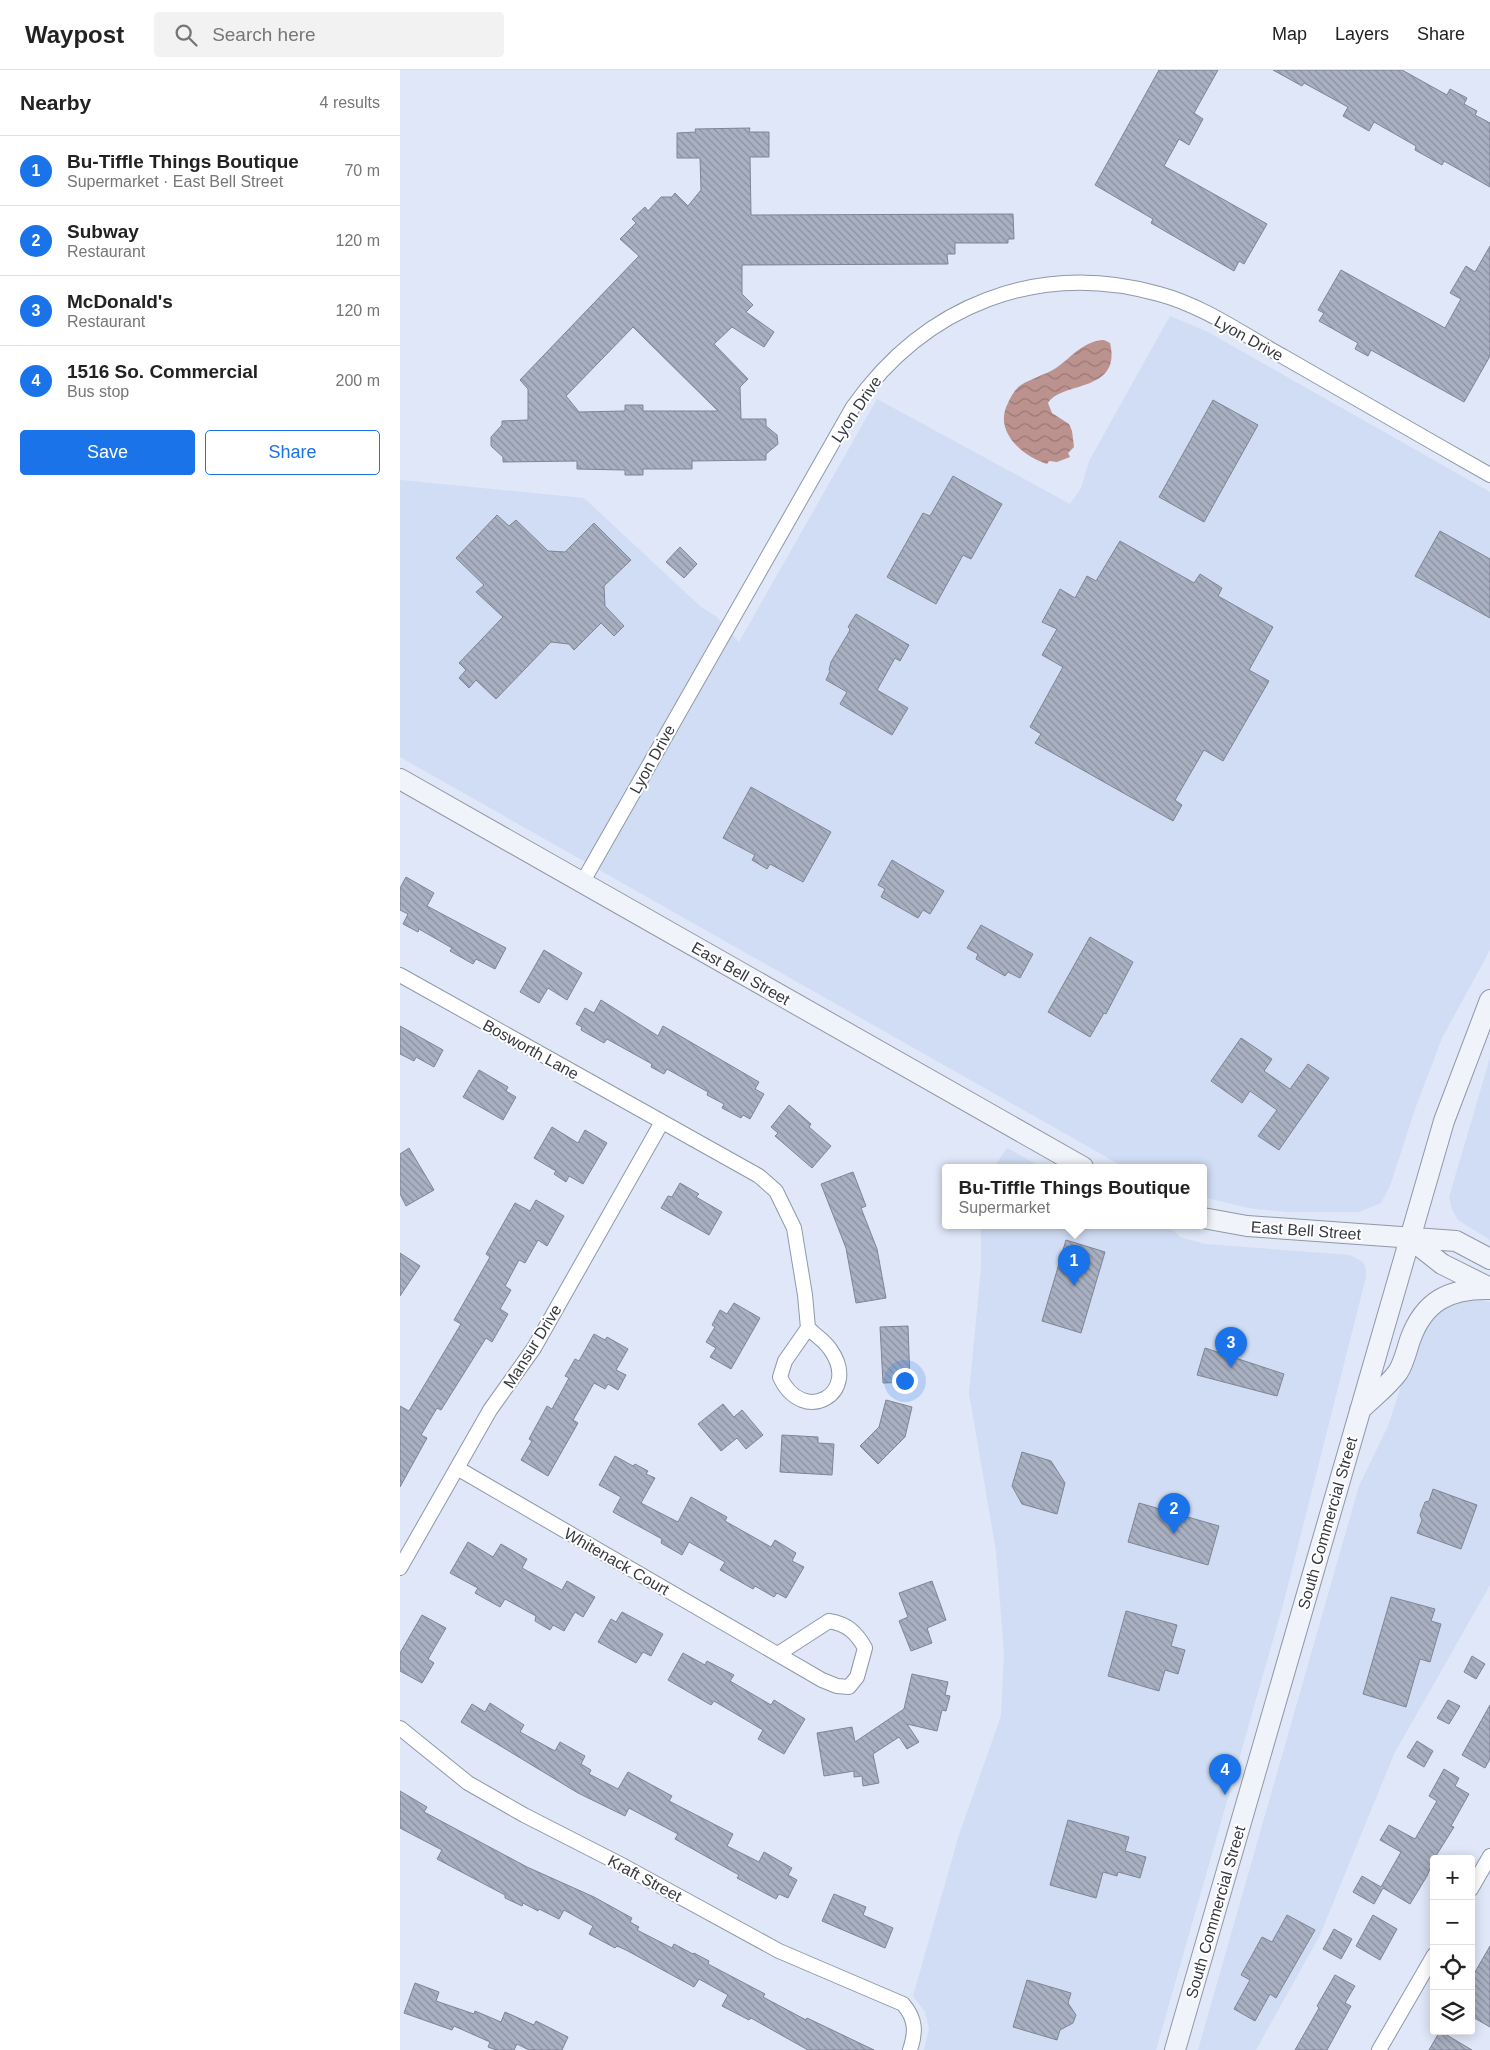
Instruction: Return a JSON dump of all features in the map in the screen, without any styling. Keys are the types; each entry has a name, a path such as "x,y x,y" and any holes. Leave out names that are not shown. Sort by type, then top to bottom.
{"main road":[{"name":"East Bell Street","path":"400,779 1078,1164"},
{"name":"South Commercial Street","path":"1175,2050 1444,1121 1490,1000"},
{"name":"East Bell Street","path":"1207,1219 1247,1226 1456,1241 1490,1259"},
{"path":"1409,1238 1442,1264 1490,1289"},
{"path":"1359,1411 1399,1371 1416,1322 1427,1309 1444,1297 1457,1292 1473,1289 1490,1289"}],"street":[{"name":"Lyon Drive","path":"582,883 853,407 876,377 909,344 932,327 982,301 1008,292 1050,284 1078,282 1106,284 1162,295 1213,317 1490,475"},
{"name":"Bosworth Lane","path":"400,975 746,1167 776,1191 794,1228 808,1328"},
{"name":"Mansur Drive","path":"400,1568 490,1410 534,1348 662,1122"},
{"path":"808,1328 830,1348 839,1365 840,1378 836,1390 828,1397 816,1403 804,1402 794,1396 785,1388 780,1377 785,1361 808,1328"},
{"name":"Whitenack Court","path":"456,1468 822,1680 837,1686 849,1687 857,1677 865,1648 858,1634 843,1623 829,1620 778,1654"},
{"name":"Kraft Street","path":"400,1728 468,1783 524,1815 618,1863 779,1950 903,2004 911,2013 915,2023 910,2050"},
{"path":"1475,1882 1490,1856"},
{"path":"1379,2050 1430,1961"}],"shaded area":[{"path":"1170,316 1206,331 1490,492 1490,950 1442,1038 1415,1109 1390,1186 1381,1203 1359,1212 1287,1212 1248,1208 1207,1198 1207,1164 1119,1164 400,757 400,480 584,498 701,607 717,617 739,642 877,399 1070,504 1081,488 1089,461"},
{"path":"1490,1058 1490,1240 1458,1220 1452,1209 1449,1197"},
{"path":"1007,1148 1036,1164 996,1164"},
{"path":"981,1229 1168,1229 1174,1231 1180,1237 1205,1244 1350,1255 1363,1262 1366,1269 1366,1277 1283,1605 1156,2050 924,2050 929,2029 925,2012 913,1996 959,1835 1001,1716 1004,1653 996,1551 969,1393 981,1269"},
{"path":"1471,1297 1490,1302 1490,1585 1394,1754 1320,1935 1256,2050 1198,2050 1359,1486 1388,1426 1420,1328 1441,1306"}],"water":[{"path":"1104,340 1110,343 1111,359 1107,370 1099,378 1088,384 1065,391 1055,396 1048,403 1052,413 1069,424 1072,431 1074,447 1068,453 1070,457 1057,462 1049,461 1047,464 1028,455 1012,441 1004,423 1004,413 1013,393 1021,385 1056,368 1084,346"}],"building":[{"path":"1159,70 1218,70 1194,113 1203,119 1189,145 1179,139 1164,166 1267,224 1244,264 1239,261 1234,271 1151,223 1153,219 1095,185"},
{"path":"1273,70 1402,70 1447,95 1450,89 1467,98 1464,104 1477,111 1475,115 1490,123 1490,187 1444,161 1442,165 1415,150 1416,146 1374,122 1369,131 1343,116 1348,107 1304,83 1302,86"},
{"path":"750,128 749,132 769,132 769,157 750,157 751,215 1013,214 1014,239 1008,239 1008,243 955,243 955,254 947,254 948,264 742,265 742,294 753,305 746,312 774,332 764,347 732,327 714,344 748,379 740,387 741,419 766,419 766,426 777,435 778,444 766,454 766,460 692,461 692,469 643,469 643,475 625,475 625,470 577,469 577,461 503,462 503,457 491,446 491,437 502,425 502,421 528,420 528,389 520,380 639,256 620,239 636,223 632,219 645,207 648,211 661,197 672,197 675,193 688,206 701,190 700,158 677,158 677,133 696,132 695,129","holes":["633,327 718,411 643,411 643,405 625,405 625,411 579,412 566,396"]},
{"path":"1490,246 1490,356 1464,402 1371,350 1368,356 1355,349 1358,343 1319,321 1324,313 1318,310 1341,270 1445,328 1461,299 1450,293 1466,266 1475,272"},
{"path":"1213,400 1258,425 1204,522 1159,497"},
{"path":"953,476 1002,504 971,559 963,555 936,604 887,577 923,513 930,516"},
{"path":"497,515 509,526 516,520 548,551 565,552 594,523 631,560 604,586 605,606 624,626 614,636 601,623 574,650 569,644 551,642 496,699 476,680 469,688 459,678 466,670 459,663 503,617 476,592 484,585 456,558"},
{"path":"1440,531 1490,559 1490,618 1415,576"},
{"path":"1120,541 1194,583 1200,574 1222,588 1218,596 1273,627 1249,670 1269,681 1223,761 1204,750 1175,800 1182,805 1173,821 1035,743 1041,734 1030,727 1063,667 1042,655 1057,629 1042,622 1060,589 1075,598 1087,576 1096,581"},
{"path":"680,547 697,564 684,578 666,562"},
{"path":"856,614 909,645 900,661 895,658 877,690 908,708 892,735 840,704 847,692 826,680 831,662 849,632 850,629 848,627"},
{"path":"751,787 831,832 803,882 770,864 767,869 752,860 755,855 723,838"},
{"path":"892,860 944,891 930,914 923,910 918,918 881,897 885,889 878,885"},
{"path":"406,877 434,893 427,906 506,948 495,969 476,959 473,964 450,951 452,948 419,929 418,932 403,924 408,914 400,910 400,888"},
{"path":"981,925 1033,954 1020,978 1008,972 1005,976 976,959 978,954 967,948"},
{"path":"1090,937 1133,962 1106,1014 1104,1013 1090,1037 1048,1012"},
{"path":"544,950 582,973 567,1000 548,988 539,1003 520,992"},
{"path":"601,1000 658,1036 663,1026 759,1082 755,1089 764,1094 750,1119 743,1115 741,1118 722,1108 724,1104 707,1095 708,1092 667,1069 664,1074 651,1067 652,1064 607,1039 604,1043 581,1030 582,1027 576,1024 585,1008 594,1013"},
{"path":"400,1026 443,1050 434,1067 416,1057 414,1061 400,1054"},
{"path":"1241,1038 1272,1059 1264,1071 1290,1089 1308,1064 1329,1078 1279,1150 1258,1136 1277,1110 1250,1091 1242,1103 1211,1081"},
{"path":"479,1070 508,1087 506,1091 516,1097 503,1120 463,1097"},
{"path":"789,1105 811,1124 809,1127 831,1146 812,1168 775,1136 778,1133 771,1127"},
{"path":"552,1127 578,1143 585,1130 607,1143 583,1184 569,1176 566,1182 554,1174 556,1171 534,1158"},
{"path":"409,1148 434,1190 406,1206 400,1194 400,1154"},
{"path":"853,1172 866,1206 861,1208 877,1249 886,1298 856,1303 846,1248 821,1184"},
{"path":"680,1183 699,1194 696,1197 722,1212 709,1235 661,1208 668,1196 672,1197"},
{"path":"536,1200 564,1216 547,1246 538,1240 525,1263 519,1260 505,1286 511,1290 500,1309 508,1314 492,1342 486,1338 441,1410 437,1408 421,1435 427,1438 400,1487 400,1406 409,1411 461,1324 454,1320 490,1257 486,1254 515,1203 530,1211"},
{"path":"1066,1240 1105,1252 1081,1333 1042,1321"},
{"path":"400,1253 420,1266 400,1296"},
{"path":"734,1303 760,1318 731,1369 710,1357 716,1348 706,1342 715,1327 712,1325 720,1310 727,1314"},
{"path":"908,1326 910,1382 883,1383 880,1327"},
{"path":"594,1334 605,1340 607,1337 628,1349 616,1370 626,1375 618,1390 608,1384 605,1389 594,1383 573,1420 578,1423 548,1476 521,1460 532,1441 529,1439 547,1406 552,1409 569,1378 565,1376 575,1359 579,1361"},
{"path":"1205,1348 1284,1374 1277,1396 1197,1375"},
{"path":"886,1400 912,1407 905,1437 878,1464 860,1446 879,1427"},
{"path":"723,1404 734,1417 742,1410 763,1435 746,1449 737,1438 721,1451 698,1424"},
{"path":"782,1435 818,1437 818,1443 834,1444 832,1475 780,1472"},
{"path":"1022,1452 1051,1461 1065,1483 1057,1514 1022,1504 1012,1486"},
{"path":"615,1456 633,1466 635,1464 648,1471 646,1474 655,1478 641,1503 678,1522 691,1497 727,1517 725,1521 771,1547 775,1540 796,1553 792,1561 804,1567 786,1598 777,1593 774,1597 755,1586 753,1589 720,1570 725,1562 689,1542 682,1555 661,1543 662,1539 613,1512 621,1497 599,1485"},
{"path":"1433,1489 1477,1505 1461,1549 1417,1533 1422,1520 1420,1515 1425,1502 1429,1501"},
{"path":"1139,1503 1219,1526 1208,1565 1128,1542"},
{"path":"468,1542 493,1557 501,1544 527,1559 522,1568 562,1590 567,1581 595,1597 583,1617 575,1612 564,1631 553,1625 550,1630 535,1621 536,1616 505,1599 500,1607 475,1593 478,1588 450,1573"},
{"path":"932,1581 946,1620 927,1628 932,1643 911,1651 899,1621 908,1617 899,1593"},
{"path":"1391,1597 1435,1609 1431,1621 1441,1624 1430,1662 1420,1659 1406,1707 1363,1694"},
{"path":"1126,1611 1177,1625 1171,1646 1185,1650 1178,1674 1165,1670 1159,1691 1108,1676"},
{"path":"622,1612 663,1634 651,1656 643,1652 636,1663 598,1642 611,1619 616,1622"},
{"path":"422,1615 446,1628 428,1659 434,1663 422,1683 400,1671 400,1653"},
{"path":"683,1653 705,1665 707,1661 734,1675 730,1681 771,1705 774,1700 805,1719 784,1754 758,1739 763,1730 714,1701 711,1705 668,1680"},
{"path":"1472,1656 1485,1664 1476,1679 1464,1672"},
{"path":"912,1674 948,1682 945,1695 950,1696 946,1711 942,1710 937,1731 907,1724 919,1742 907,1749 899,1737 873,1754 879,1783 863,1786 862,1776 854,1777 854,1771 824,1776 817,1733 852,1727 855,1742 904,1709"},
{"path":"1448,1700 1460,1706 1449,1724 1437,1718"},
{"path":"490,1703 524,1725 520,1732 555,1751 560,1742 585,1756 581,1764 591,1770 589,1774 618,1789 628,1772 672,1796 669,1801 733,1834 727,1846 759,1862 764,1852 792,1868 788,1875 797,1880 788,1898 779,1894 776,1899 737,1878 739,1875 675,1839 678,1834 629,1808 625,1816 578,1793 461,1722 472,1704 485,1712"},
{"path":"1490,1705 1490,1759 1485,1768 1462,1755"},
{"path":"1417,1741 1433,1751 1424,1767 1407,1757"},
{"path":"1444,1769 1459,1778 1455,1786 1469,1794 1451,1826 1454,1827 1436,1855 1430,1855 1430,1869 1410,1904 1383,1888 1374,1904 1353,1892 1362,1876 1381,1887 1401,1852 1380,1840 1389,1825 1415,1839 1437,1801 1429,1796"},
{"path":"400,1791 427,1807 424,1812 527,1867 594,1897 632,1918 630,1922 639,1927 637,1930 672,1948 674,1944 694,1953 709,1961 708,1964 765,1994 763,1997 806,2020 807,2018 874,2050 808,2050 751,2018 749,2020 722,2006 728,1995 699,1979 694,1987 626,1950 617,1946 615,1948 589,1934 593,1926 564,1910 559,1919 539,1909 538,1911 523,1903 522,1906 505,1898 505,1895 437,1859 442,1850 400,1828"},
{"path":"1068,1820 1129,1837 1125,1851 1146,1857 1140,1878 1118,1872 1117,1876 1103,1872 1096,1898 1050,1885"},
{"path":"834,1894 866,1907 863,1915 893,1928 885,1948 822,1921"},
{"path":"1287,1915 1315,1930 1276,1998 1270,1994 1255,2021 1234,2009 1250,1980 1241,1975 1262,1937 1272,1942"},
{"path":"1373,1915 1397,1929 1380,1960 1356,1946"},
{"path":"1334,1929 1352,1939 1341,1959 1323,1949"},
{"path":"1490,1946 1490,2027 1475,2018 1475,1972"},
{"path":"1335,1975 1355,1986 1345,2003 1351,2006 1327,2050 1295,2050 1319,2008 1317,2006"},
{"path":"1027,1980 1071,1993 1068,2003 1076,2015 1073,2023 1060,2030 1057,2040 1013,2027"},
{"path":"415,1983 439,1992 436,2001 474,2014 475,2011 501,2022 505,2012 534,2025 536,2021 568,2037 562,2050 529,2050 517,2044 514,2050 496,2050 488,2047 490,2042 454,2026 452,2030 404,2013"},
{"path":"1438,2035 1447,2035 1472,2050 1429,2050"}],"place":[{"name":"Bu-Tiffle Things Boutique","path":"1074,1286"},
{"name":"McDonald's","path":"1231,1368"},
{"name":"Subway","path":"1174,1534"},
{"name":"1516 So. Commercial","path":"1225,1795"}]}
